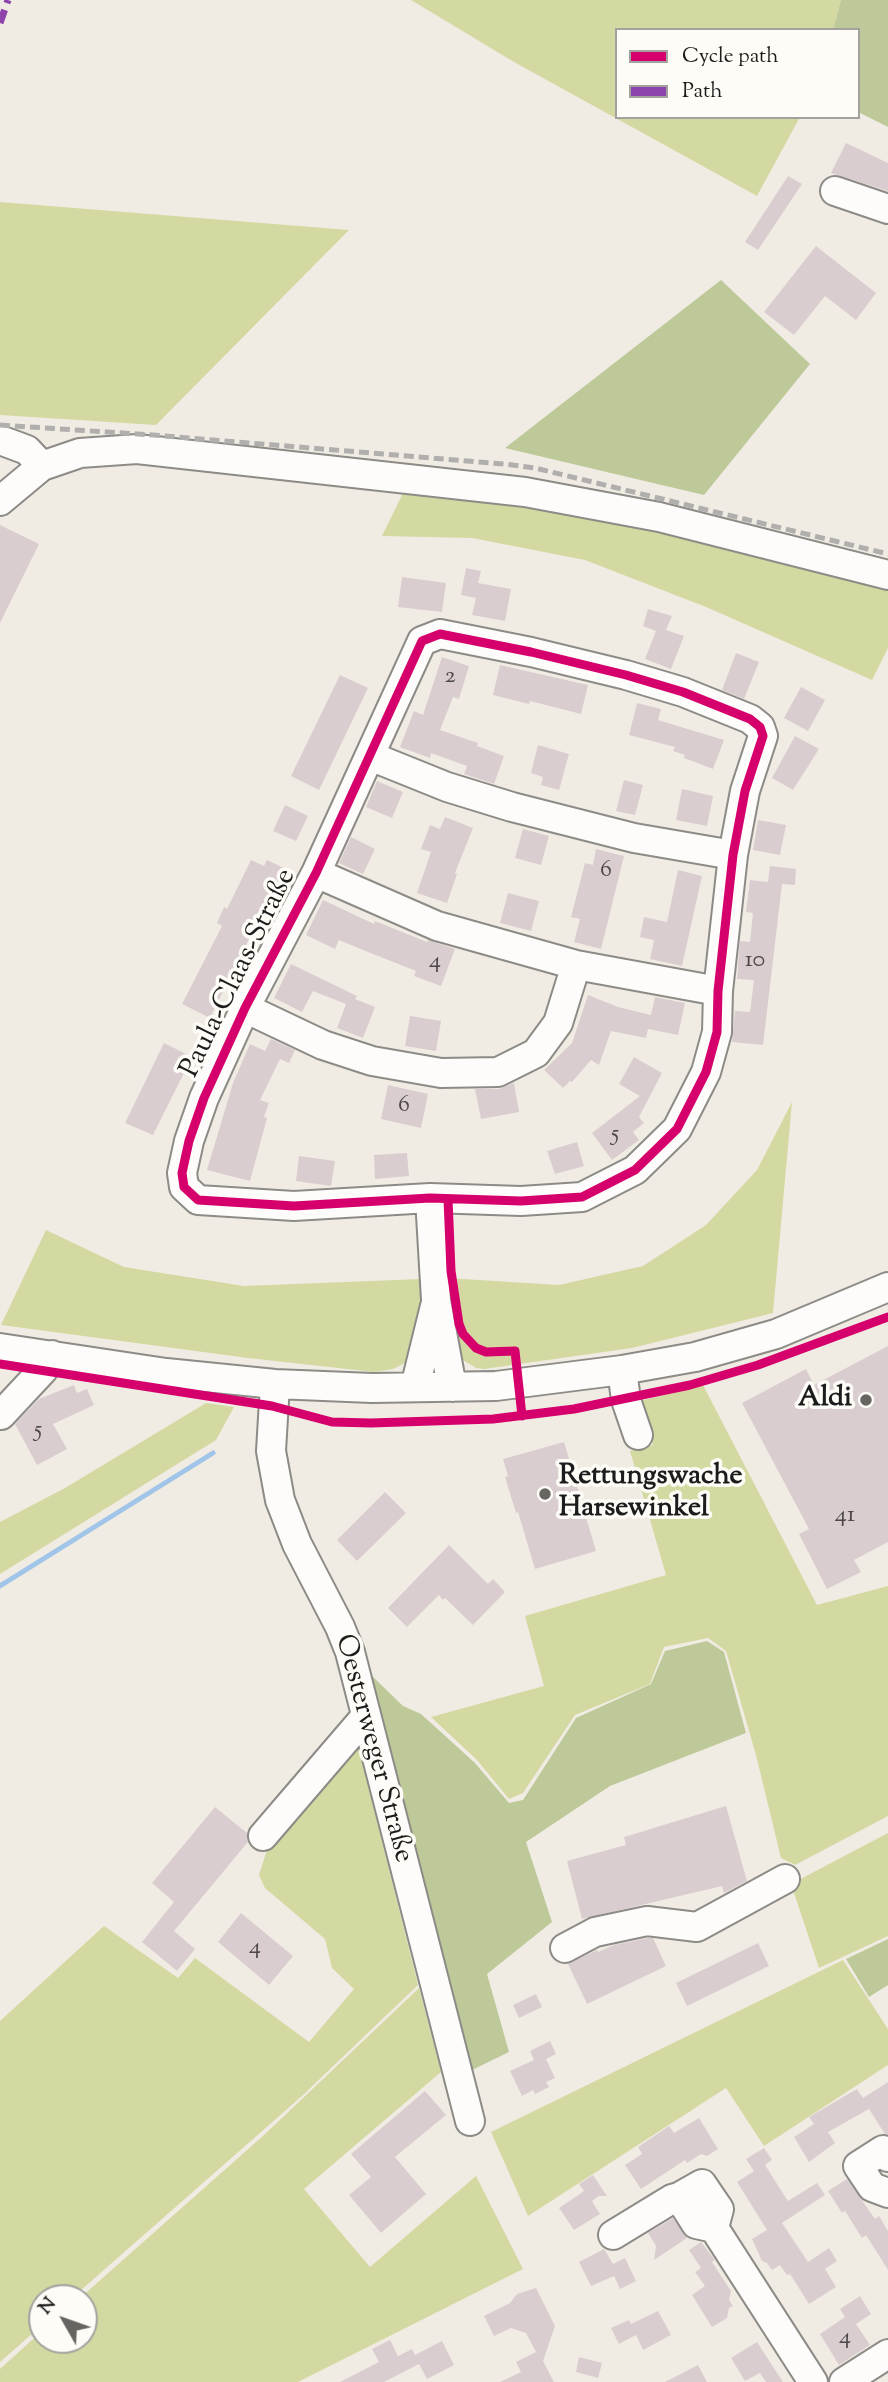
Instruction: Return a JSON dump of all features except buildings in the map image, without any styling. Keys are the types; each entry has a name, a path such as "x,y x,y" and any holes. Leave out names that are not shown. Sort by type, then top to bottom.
{"street":[{"path":"835,191 888,209"},
{"path":"0,440 27,450 42,466"},
{"path":"0,501 42,466 80,453 137,449 525,492 659,517 888,575"},
{"name":"Paula-Claas-Straße","path":"430,1198 294,1206 198,1200 184,1187 182,1173 189,1141 204,1098 245,1008 316,873 422,641 440,634 621,673 683,692 750,719 760,727 763,736 745,791 733,855"},
{"path":"370,756 447,787 512,807 634,838 733,855 718,991 717,1032 706,1072 677,1129 635,1170 582,1197 521,1201 430,1198 436,1300 452,1387"},
{"path":"316,873 437,926 576,965 718,991"},
{"path":"245,1008 323,1045 372,1061 441,1073 498,1072 536,1053 558,1023 576,965"},
{"path":"0,1348 166,1373 275,1384 415,1387 508,1385 695,1357 776,1334 888,1287"},
{"path":"415,1387 436,1300"},
{"path":"1,1415 43,1370 52,1355"},
{"path":"622,1370 626,1400 638,1435"},
{"name":"Oesterweger Straße","path":"275,1384 271,1451 279,1500 297,1544 350,1652 470,2121"},
{"path":"263,1836 366,1716"},
{"path":"565,1948 595,1932 647,1921 697,1927 785,1879"},
{"path":"888,2157 883,2150 858,2166 872,2187 888,2193"},
{"path":"613,2235 671,2199 679,2197 696,2224 714,2228 813,2382"},
{"path":"844,2382 888,2354"}],"green space":[{"path":"411,0 841,0 834,28 615,28 615,118 514,62"},
{"path":"841,0 888,0 888,127 860,113 860,28 834,28"},
{"path":"617,119 799,119 757,196"},
{"path":"0,202 349,230 156,425 0,415"},
{"path":"721,280 810,364 704,495 505,448"},
{"path":"404,491 598,513 888,589 888,648 872,680 706,607 585,560 472,538 382,536"},
{"path":"792,1102 773,1313 632,1348 484,1369 476,1368 463,1360 457,1350 447,1278 559,1285 643,1266 706,1225 757,1170"},
{"path":"46,1230 124,1267 244,1286 421,1279 421,1320 407,1362 393,1369 374,1372 1,1325"},
{"path":"703,1385 817,1605 888,1586 888,1816 795,1865 781,1858 756,1755 726,1651 708,1638 664,1647 650,1684 575,1715 523,1793 509,1799 477,1760 431,1717 544,1686 525,1616 666,1575 630,1451 653,1445 640,1401"},
{"path":"206,1403 234,1407 216,1440 0,1574 0,1522 65,1488"},
{"path":"707,1641 724,1652 746,1733 610,1786 526,1842 552,1922 487,1974 509,2052 466,2073 369,1673 403,1706 421,1714 475,1763 509,1803 523,1800 576,1718 651,1684 665,1651"},
{"path":"357,1742 418,1985 302,2096 88,2284 28,2284 28,2337 0,2362 0,2021 104,1926 178,1978 195,1958 309,2042 354,1989 332,1968 325,1939 265,1888 259,1875 266,1853"},
{"path":"888,1833 888,1936 819,1968 791,1884"},
{"path":"888,1939 888,1985 869,1997 846,1959"},
{"path":"843,1960 888,2029 888,2065 764,2146 726,2088 528,2216 491,2132"},
{"path":"419,1988 441,2072 304,2189 370,2267 476,2176 523,2269 298,2382 0,2382 0,2369 28,2344 28,2354 98,2354 98,2284 96,2284 264,2135"}],"waterway":[{"path":"0,1586 213,1453"}],"railway":[{"path":"0,425 153,435 535,468 888,554"}],"marked path":[{"path":"0,23 8,0"}],"cycle path":[{"path":"440,634 626,675 683,692 750,719 760,727 763,736 745,791 733,855 718,991 717,1032 706,1072 677,1129 635,1170 582,1197 521,1201 430,1198 294,1206 198,1200 184,1187 182,1173 189,1141 204,1098 245,1008 316,873 422,641 440,634"},
{"path":"448,1199 451,1271 459,1324 463,1334 476,1348 486,1352 515,1351 522,1416"},
{"path":"0,1364 272,1406 332,1422 493,1419 574,1409 690,1385 758,1365 888,1317"}],"place":[{"name":"Aldi","path":"866,1400"},
{"name":"Rettungswache Harsewinkel","path":"545,1494"}]}
